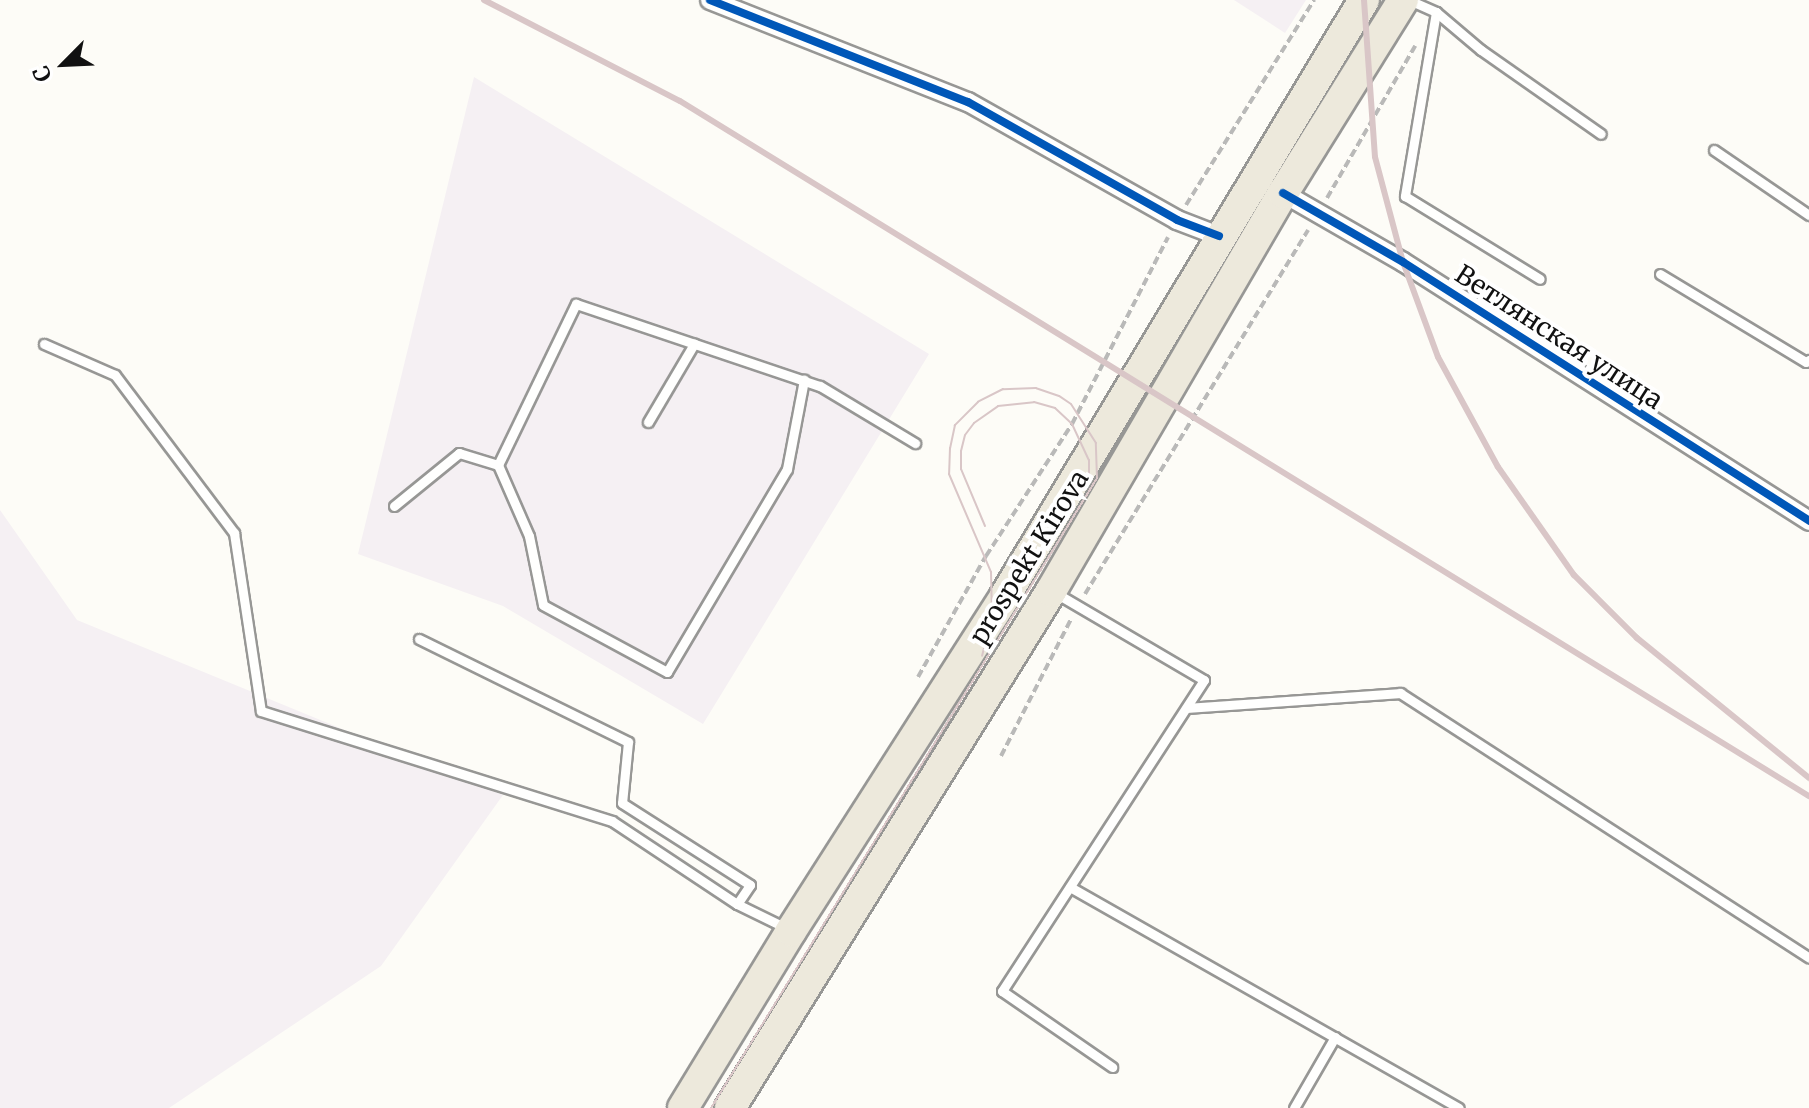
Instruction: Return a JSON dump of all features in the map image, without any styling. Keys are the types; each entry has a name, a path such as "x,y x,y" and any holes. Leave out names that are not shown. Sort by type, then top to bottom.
{"main road":[{"name":"prospekt Kirova","path":"683,1108 791,931 1005,596 1219,236 1364,0"},
{"name":"prospekt Kirova","path":"735,1106 1051,591 1283,193 1403,0"}],"street":[{"path":"710,0 968,102 1177,220 1219,236"},
{"name":"Ветлянская улица","path":"1283,193 1403,262 1809,521"}],"lane":[{"path":"1409,0 1436,12 1481,50 1601,134"},
{"path":"1436,12 1405,196 1540,279"},
{"path":"1714,150 1809,215"},
{"path":"1660,274 1806,362 1809,360"},
{"path":"498,465 576,304 820,386 915,443"},
{"path":"44,344 115,375 234,533 261,711 612,821 737,904 791,931"},
{"path":"648,422 694,344"},
{"path":"394,506 459,453 498,465 529,536 543,605 667,672 787,469 804,380"},
{"path":"1051,591 1204,680 1002,991 1112,1067"},
{"path":"419,639 628,742 622,803 750,885 737,904"},
{"path":"1187,708 1400,693 1809,958"},
{"path":"1070,887 1459,1108"},
{"path":"1294,1108 1335,1037"}],"path":[{"path":"918,677 986,556 1072,424 1177,220 1314,0"},
{"path":"1001,756 1078,606 1319,212 1370,118 1436,12"}],"shaded area":[{"path":"1234,0 1306,0 1285,33"},
{"path":"474,77 929,354 703,724 503,606 358,554"},
{"path":"0,510 77,620 503,795 381,966 169,1108 0,1108"}],"tram line":[{"path":"711,1108 1097,478 1096,443 1071,404 1036,388 1003,389 978,402 955,425 950,448 949,474 991,572 992,616 982,656"},
{"path":"985,526 961,469 961,451 965,435 974,423 998,406 1034,402 1055,408 1072,424 1089,460 1089,474"}],"railway":[{"path":"484,0 680,101 1809,796"},
{"path":"1364,0 1375,157 1403,262 1438,357 1498,467 1574,575 1637,638 1809,778"}],"cycle path":[{"path":"710,0 968,102 1177,220 1219,236"},
{"path":"1283,193 1403,262 1809,521"}]}
